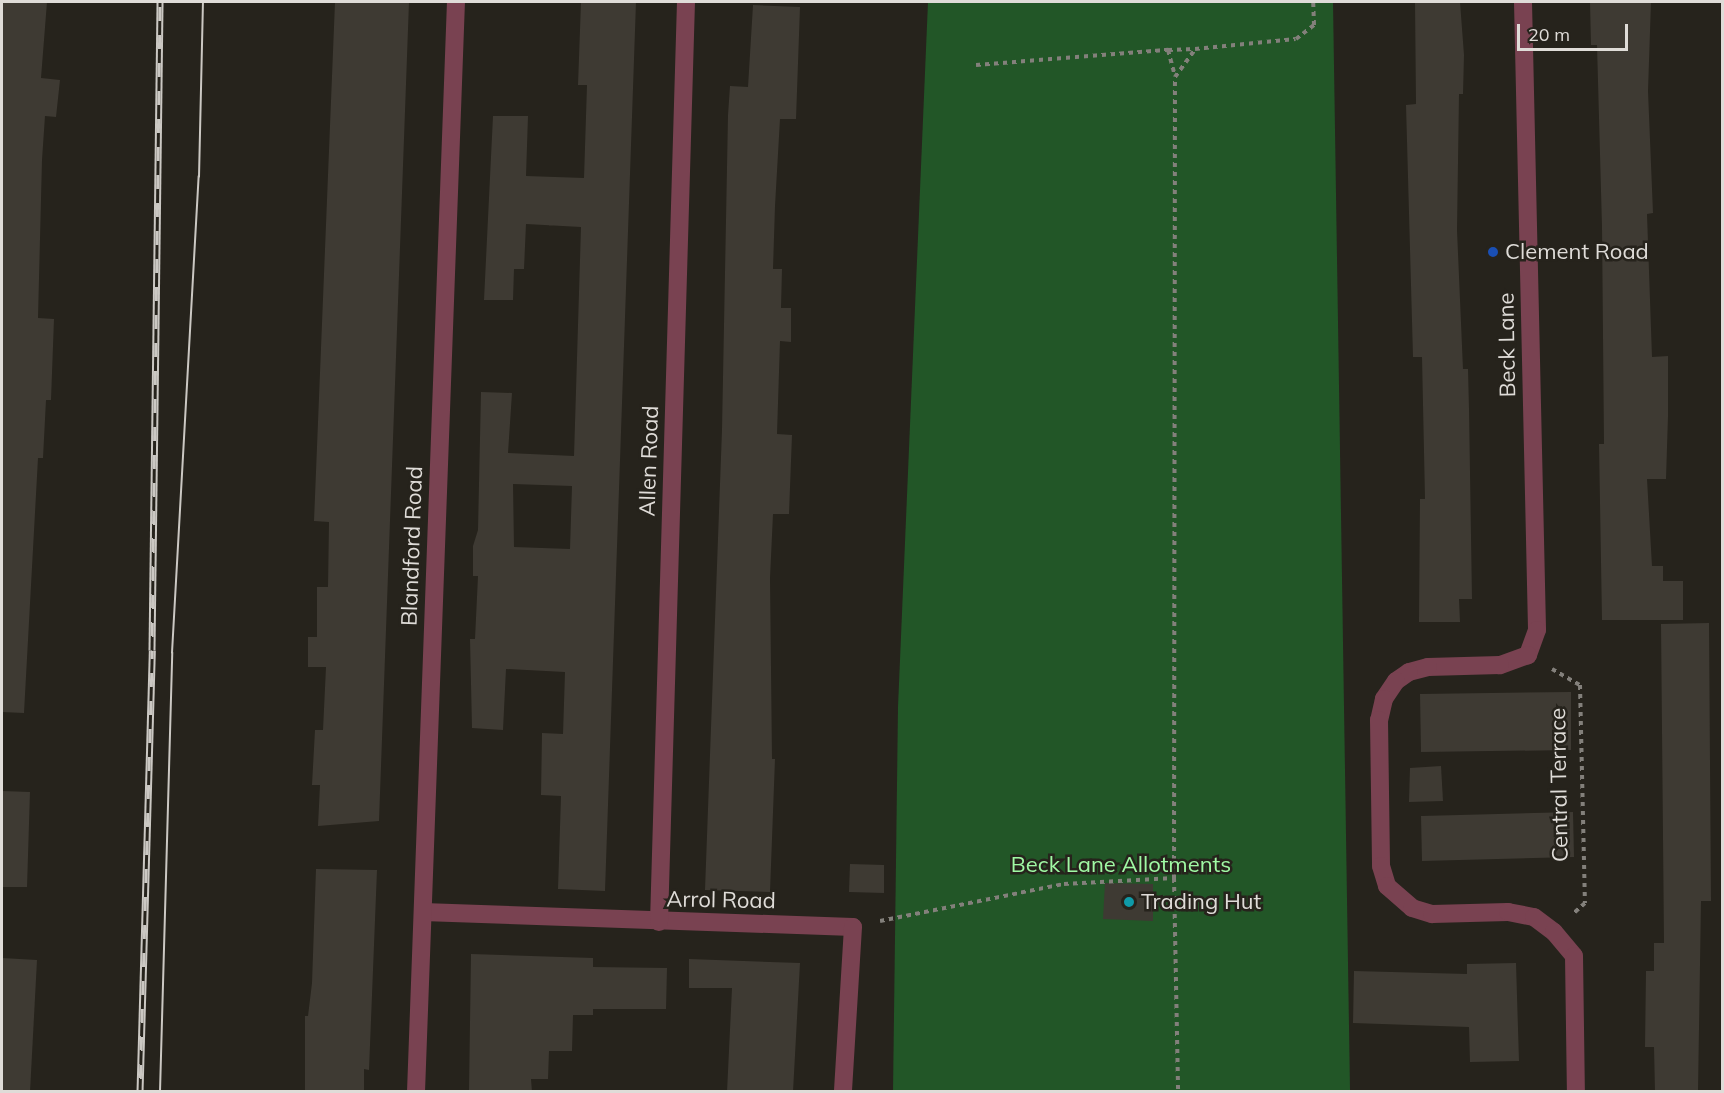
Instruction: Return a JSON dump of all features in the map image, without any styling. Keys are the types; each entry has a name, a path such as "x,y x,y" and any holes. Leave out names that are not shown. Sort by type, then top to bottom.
{"street":[{"name":"Blandford Road","path":"416,1092 456,2"},
{"name":"Allen Road","path":"659,922 686,2"},
{"name":"Beck Lane","path":"1523,2 1538,630 1527,655"},
{"path":"1527,655 1500,665 1428,667 1409,672 1396,681 1384,699 1379,720 1381,866 1387,886 1412,908 1432,914 1508,912 1534,917 1554,932 1574,956 1576,1092"},
{"name":"Arrol Road","path":"423,912 853,927"},
{"path":"843,1092 853,927"}],"path":[{"path":"976,65 1296,39 1314,25 1313,2"},
{"path":"1175,76 1195,49"},
{"path":"1168,50 1175,76 1174,878 1178,1092"},
{"name":"Central Terrace","path":"1527,655 1580,685 1585,903 1554,932"},
{"path":"853,927 1064,884 1174,878"}],"green space":[{"name":"Beck Lane Allotments","path":"928,2 1333,2 1350,1091 893,1092 898,707"}],"building":[{"path":"2,2 47,2 41,78 60,80 56,117 45,116 42,160 38,318 54,319 51,400 46,400 43,458 38,458 24,713 2,712"},
{"path":"335,2 409,2 379,821 318,826 320,785 312,785 315,730 323,730 326,667 308,667 308,637 317,637 317,587 328,587 329,522 314,521"},
{"path":"581,2 636,2 605,891 558,889 561,796 541,795 542,733 563,734 565,672 506,669 503,730 472,728 470,639 475,639 478,576 473,576 473,546 478,530 481,392 512,393 508,453 574,456 581,227 526,224 524,269 514,269 513,300 484,300 493,116 528,116 526,176 584,178 587,85 578,85","holes":["513,484 572,486 570,549 514,547"]},
{"path":"1415,2 1460,2 1464,55 1463,94 1459,94 1457,230 1463,369 1468,369 1472,599 1459,599 1460,622 1419,622 1420,499 1425,499 1422,357 1413,357 1406,105 1416,104"},
{"path":"1590,2 1651,2 1648,91 1653,213 1647,214 1652,357 1668,356 1668,416 1666,479 1647,479 1652,566 1663,566 1663,581 1683,581 1683,620 1602,620 1599,444 1604,444 1602,227 1597,45 1591,45"},
{"path":"753,5 800,7 796,119 780,119 775,206 773,269 782,269 781,308 791,308 791,342 780,341 777,434 792,435 789,514 773,514 770,578 772,759 775,759 770,892 705,890 722,430 728,115 730,86 748,87"},
{"path":"1709,623 1711,901 1701,901 1698,1092 1655,1092 1654,1047 1645,1047 1646,971 1654,971 1654,943 1664,943 1661,624"},
{"path":"1571,692 1571,750 1421,752 1420,694"},
{"path":"1441,766 1443,801 1409,802 1410,768"},
{"path":"2,791 30,792 27,887 2,887"},
{"path":"1573,812 1574,857 1422,861 1421,816"},
{"path":"850,864 884,865 884,893 849,892"},
{"path":"316,869 377,870 369,1070 364,1069 364,1092 305,1092 305,1016 308,1016 312,983"},
{"name":"Trading Hut","path":"1105,883 1153,884 1153,921 1103,919"},
{"path":"471,954 593,958 593,967 667,968 666,1009 593,1009 593,1015 573,1015 572,1051 549,1051 548,1079 531,1079 532,1092 469,1092"},
{"path":"2,958 37,960 30,1092 2,1092"},
{"path":"689,959 800,963 793,1092 727,1092 732,988 689,988"},
{"path":"1516,963 1519,1061 1470,1062 1469,1027 1353,1023 1354,971 1467,974 1467,964"}],"tram line":[{"path":"160,1092 172,653 199,177 203,2"}],"railway":[{"path":"140,1092 152,650 160,2"}],"place":[{"name":"Clement Road","path":"1493,252"},
{"name":"Trading Hut","path":"1129,902"}]}
